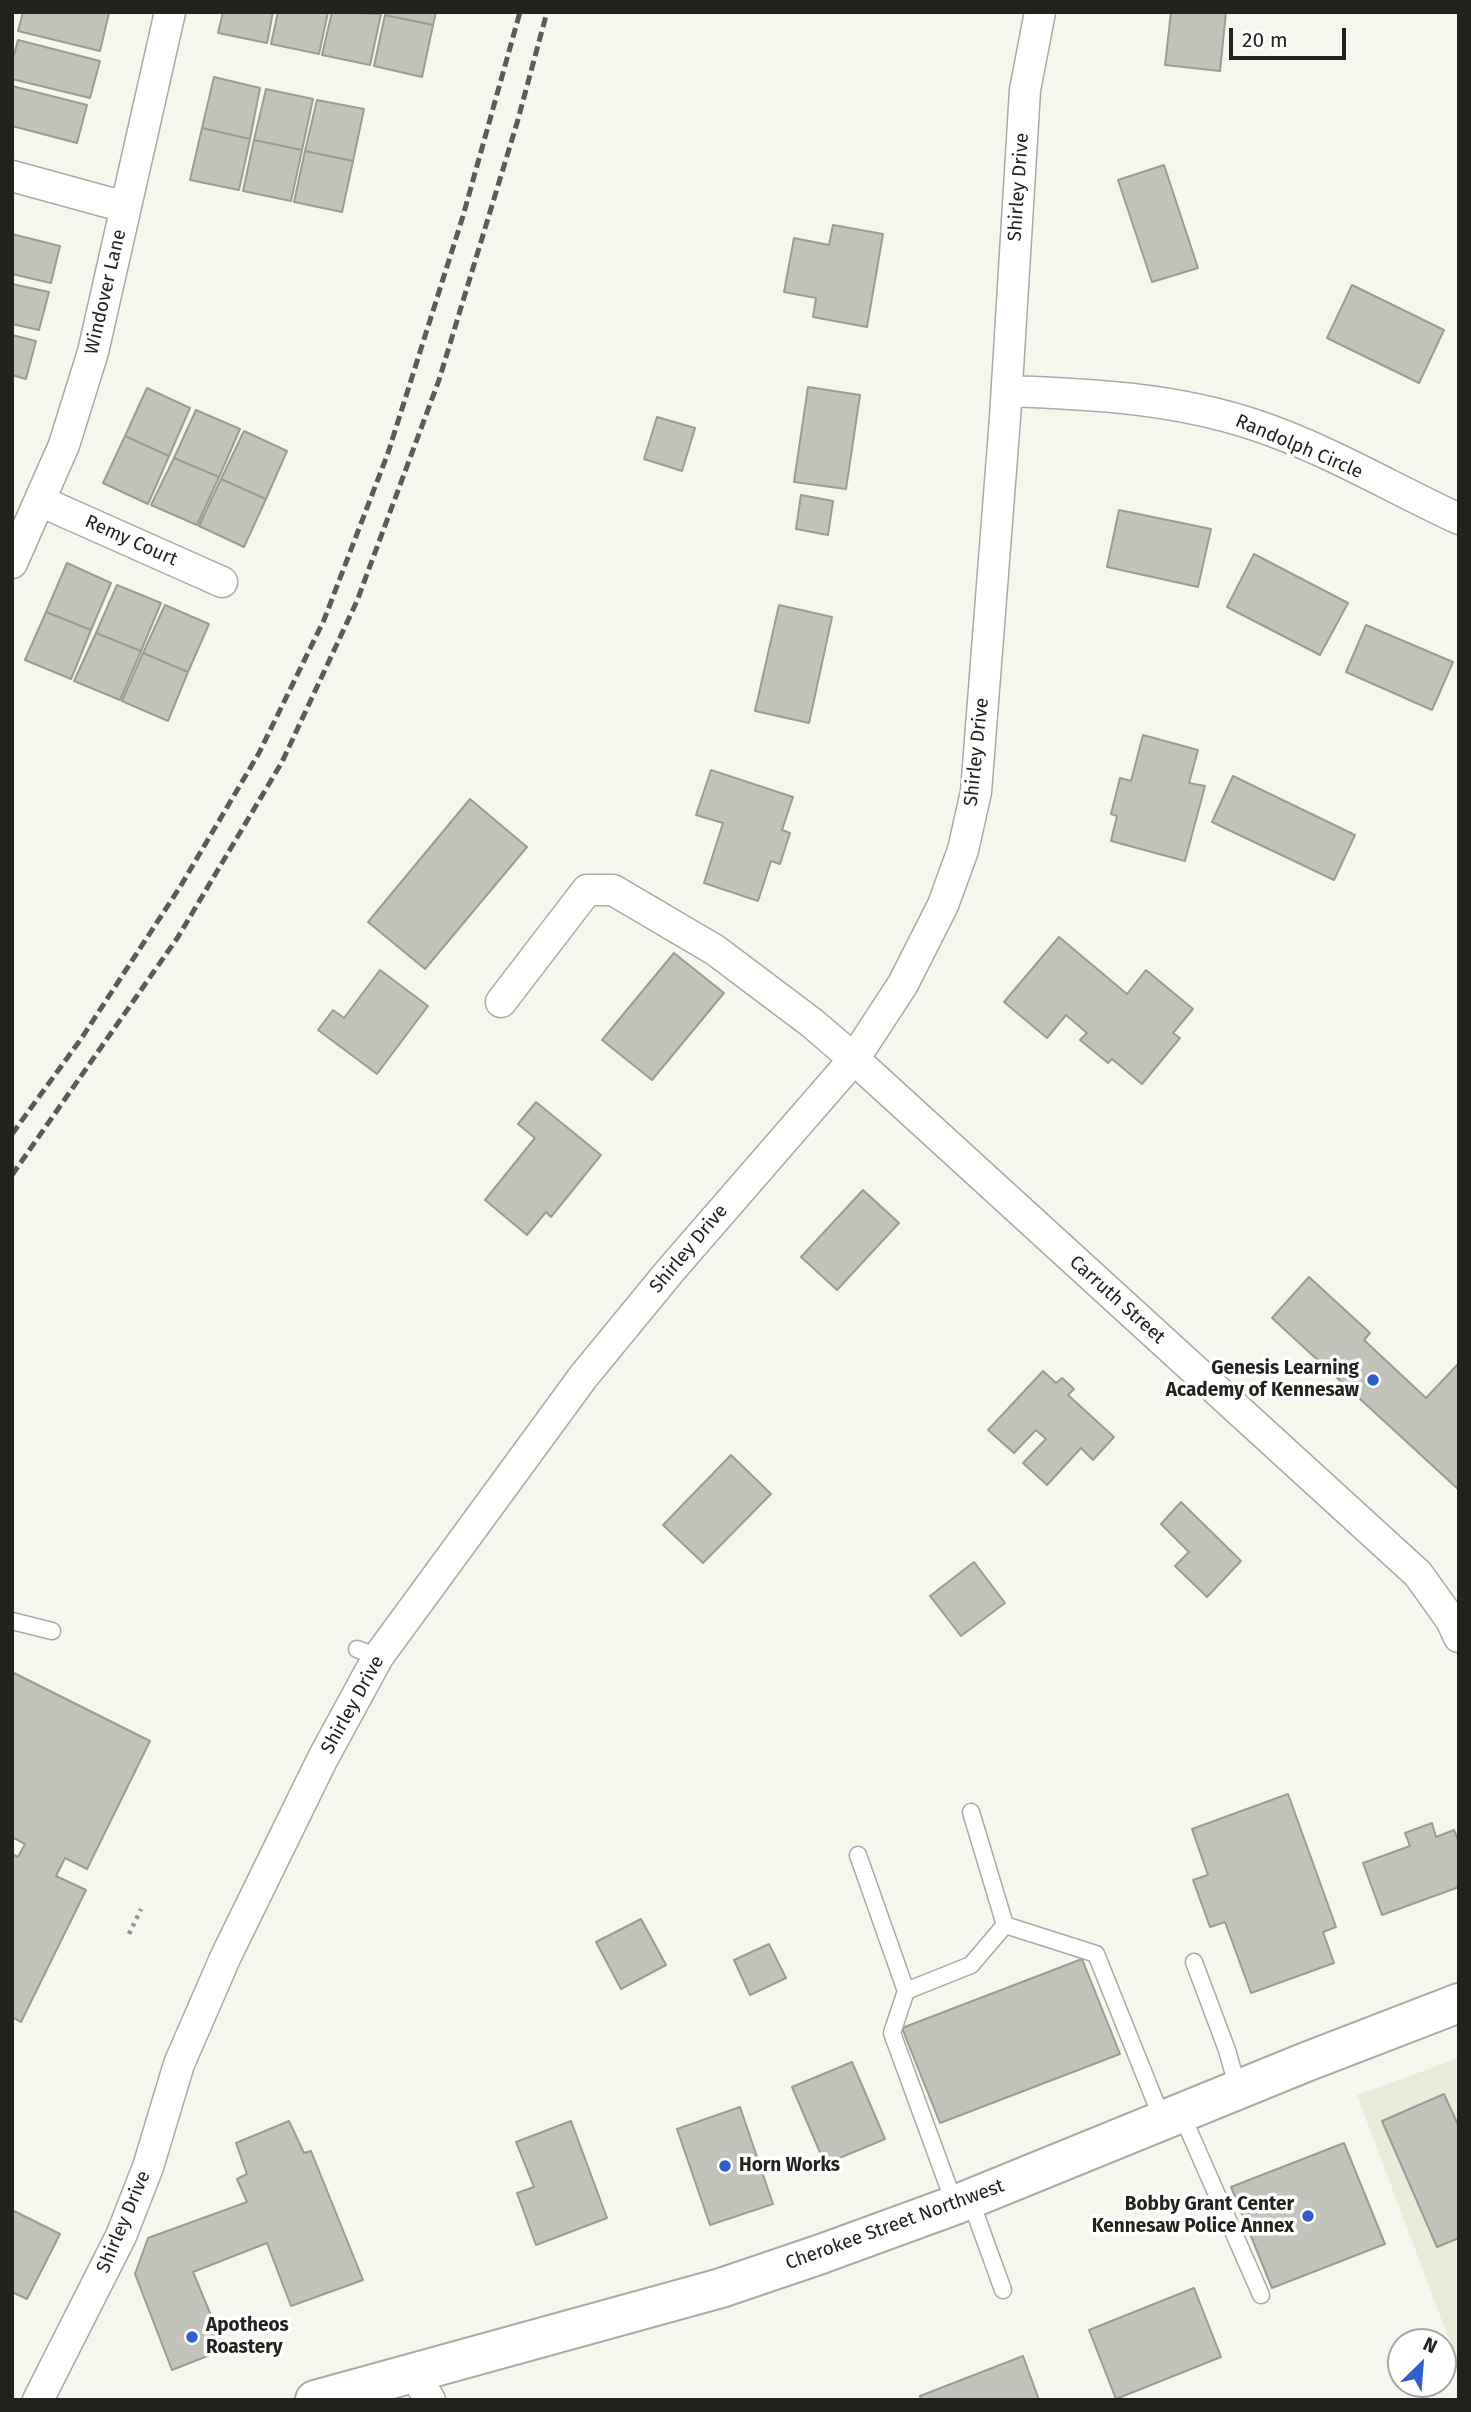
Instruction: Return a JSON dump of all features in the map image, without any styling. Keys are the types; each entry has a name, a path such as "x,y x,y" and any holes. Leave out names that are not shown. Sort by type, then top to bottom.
{"main road":[{"name":"Cherokee Street Northwest","path":"315,2400 421,2386 821,2254 962,2202 1238,2089 1459,2003"}],"street":[{"name":"Windover Lane","path":"12,563 64,445 93,352 170,12"},
{"name":"Shirley Drive","path":"38,2400 121,2236 148,2167 184,2052 315,1756 367,1653 583,1377 670,1271 854,1059 903,984 943,905 963,850 976,792 1007,391 1025,90 1040,12"},
{"path":"12,176 125,207"},
{"name":"Randolph Circle","path":"1007,391 1127,397 1194,408 1256,425 1318,451 1459,519"},
{"name":"Remy Court","path":"40,501 222,582"},
{"name":"Carruth Street","path":"501,1002 587,890 613,890 716,950 812,1023 854,1059 1418,1574 1451,1620 1459,1637"}],"lane":[{"path":"12,1622 52,1631"},
{"path":"971,1812 1005,1925"},
{"path":"858,1855 906,1991 892,2033 962,2202 1003,2290"},
{"path":"906,1991 971,1965 1005,1925"},
{"path":"1005,1925 1096,1954 1172,2117 1261,2295"},
{"path":"1194,1962 1227,2050 1238,2089"}],"path":[{"path":"129,1934 142,1909"}],"shaded area":[{"path":"1459,2058 1459,2366 1457,2328 1445,2328 1357,2095"}],"building":[{"path":"23,12 109,13 100,51 18,31"},
{"path":"223,12 273,12 267,43 218,33"},
{"path":"278,12 328,12 319,54 271,44"},
{"path":"332,12 381,14 370,65 322,55"},
{"path":"386,12 436,12 433,25 385,15"},
{"path":"1171,12 1226,12 1220,71 1165,65"},
{"path":"385,15 433,25 422,77 374,66"},
{"path":"18,40 100,61 90,98 12,79 12,62"},
{"path":"214,77 260,88 250,139 202,128"},
{"path":"12,86 87,105 77,143 12,126"},
{"path":"266,89 313,99 302,150 254,140"},
{"path":"317,100 364,109 353,161 305,151"},
{"path":"202,128 250,139 239,190 190,180"},
{"path":"254,140 302,150 291,201 243,191"},
{"path":"305,151 353,161 342,212 294,202"},
{"path":"1164,165 1198,268 1152,282 1118,180"},
{"path":"833,225 883,234 867,327 813,317 816,298 784,292 794,238 829,245"},
{"path":"12,234 60,246 51,283 12,274"},
{"path":"12,284 49,292 39,330 12,324"},
{"path":"1352,285 1444,330 1419,383 1327,338"},
{"path":"12,335 36,341 26,379 12,375"},
{"path":"808,387 860,395 846,489 794,482"},
{"path":"147,388 190,408 169,456 125,436"},
{"path":"196,410 240,429 219,477 174,458"},
{"path":"657,417 695,428 682,471 644,459"},
{"path":"244,431 287,451 266,499 221,479"},
{"path":"125,436 169,456 148,504 103,483"},
{"path":"174,458 219,477 197,525 151,505"},
{"path":"221,479 266,499 244,547 199,526"},
{"path":"801,495 833,501 828,535 796,529"},
{"path":"1119,510 1211,529 1198,587 1107,567"},
{"path":"1254,554 1348,603 1320,655 1227,607"},
{"path":"67,563 111,583 91,630 46,612"},
{"path":"117,585 161,603 141,651 96,633"},
{"path":"165,605 209,624 188,672 143,653"},
{"path":"779,605 832,617 809,723 755,711"},
{"path":"46,612 91,630 71,679 25,660"},
{"path":"1366,625 1453,662 1432,710 1346,672"},
{"path":"96,633 141,651 120,700 74,681"},
{"path":"143,653 188,672 168,721 122,701"},
{"path":"1143,735 1198,750 1189,783 1205,786 1185,861 1111,841 1117,816 1111,814 1120,778 1131,781"},
{"path":"711,770 793,797 782,830 790,833 780,864 771,861 758,901 704,883 723,823 696,815"},
{"path":"1233,776 1355,835 1334,880 1212,822"},
{"path":"470,799 527,847 425,969 368,922"},
{"path":"1059,937 1127,994 1146,970 1193,1009 1173,1033 1180,1038 1142,1084 1112,1059 1108,1063 1080,1040 1087,1033 1066,1015 1047,1038 1004,1002"},
{"path":"674,953 724,993 652,1080 602,1040"},
{"path":"380,970 428,1006 377,1074 318,1030 333,1010 344,1018"},
{"path":"536,1102 601,1155 551,1217 546,1212 527,1235 485,1200 535,1138 518,1124"},
{"path":"863,1190 899,1223 837,1290 801,1257"},
{"name":"Genesis Learning Academy of Kennesaw","path":"1309,1277 1370,1333 1364,1340 1426,1398 1459,1363 1459,1490 1272,1318"},
{"path":"1043,1371 1056,1383 1062,1378 1074,1389 1068,1395 1114,1437 1093,1460 1081,1448 1047,1485 1023,1463 1046,1439 1036,1430 1014,1453 988,1430"},
{"path":"731,1455 771,1494 703,1563 663,1525"},
{"path":"1181,1502 1241,1561 1207,1597 1175,1566 1189,1552 1161,1524"},
{"path":"974,1562 1005,1603 961,1636 930,1596"},
{"path":"12,1672 150,1741 87,1869 65,1858 56,1876 86,1890 21,2022 12,2017 12,1854 18,1857 25,1844 12,1837"},
{"path":"1288,1794 1336,1927 1323,1932 1334,1963 1251,1993 1225,1922 1210,1927 1193,1880 1208,1875 1192,1829"},
{"path":"1432,1823 1436,1837 1454,1830 1459,1842 1459,1887 1382,1915 1363,1863 1410,1846 1405,1833"},
{"path":"641,1919 666,1965 621,1989 596,1942"},
{"path":"769,1944 786,1978 750,1995 734,1960"},
{"path":"1082,1959 1120,2054 940,2123 902,2028"},
{"path":"852,2062 885,2139 825,2164 792,2087"},
{"path":"1444,2094 1459,2127 1459,2238 1437,2247 1382,2121"},
{"name":"Horn Works","path":"740,2107 773,2204 710,2225 677,2129"},
{"path":"289,2121 304,2153 311,2151 363,2280 291,2306 267,2243 193,2272 225,2349 172,2370 135,2274 148,2238 247,2202 237,2179 247,2174 236,2143"},
{"path":"571,2121 607,2218 536,2245 517,2193 534,2187 516,2142"},
{"name":"Bobby Grant Center Kennesaw Police Annex","path":"1344,2143 1385,2244 1272,2288 1231,2187"},
{"path":"12,2210 60,2234 27,2299 12,2292"},
{"path":"1194,2288 1221,2357 1116,2399 1089,2330"},
{"path":"1023,2356 1039,2400 921,2400 920,2396"}],"railway":[{"path":"12,1134 81,1039 180,887 259,753 324,620 388,453 463,216 520,12"},
{"path":"12,1175 178,937 282,762 357,601 439,380 517,123 547,12"}],"place":[{"name":"Genesis Learning Academy of Kennesaw","path":"1373,1380"},
{"name":"Horn Works","path":"725,2166"},
{"name":"Bobby Grant Center Kennesaw Police Annex","path":"1308,2216"},
{"name":"Apotheos Roastery","path":"192,2337"}]}
